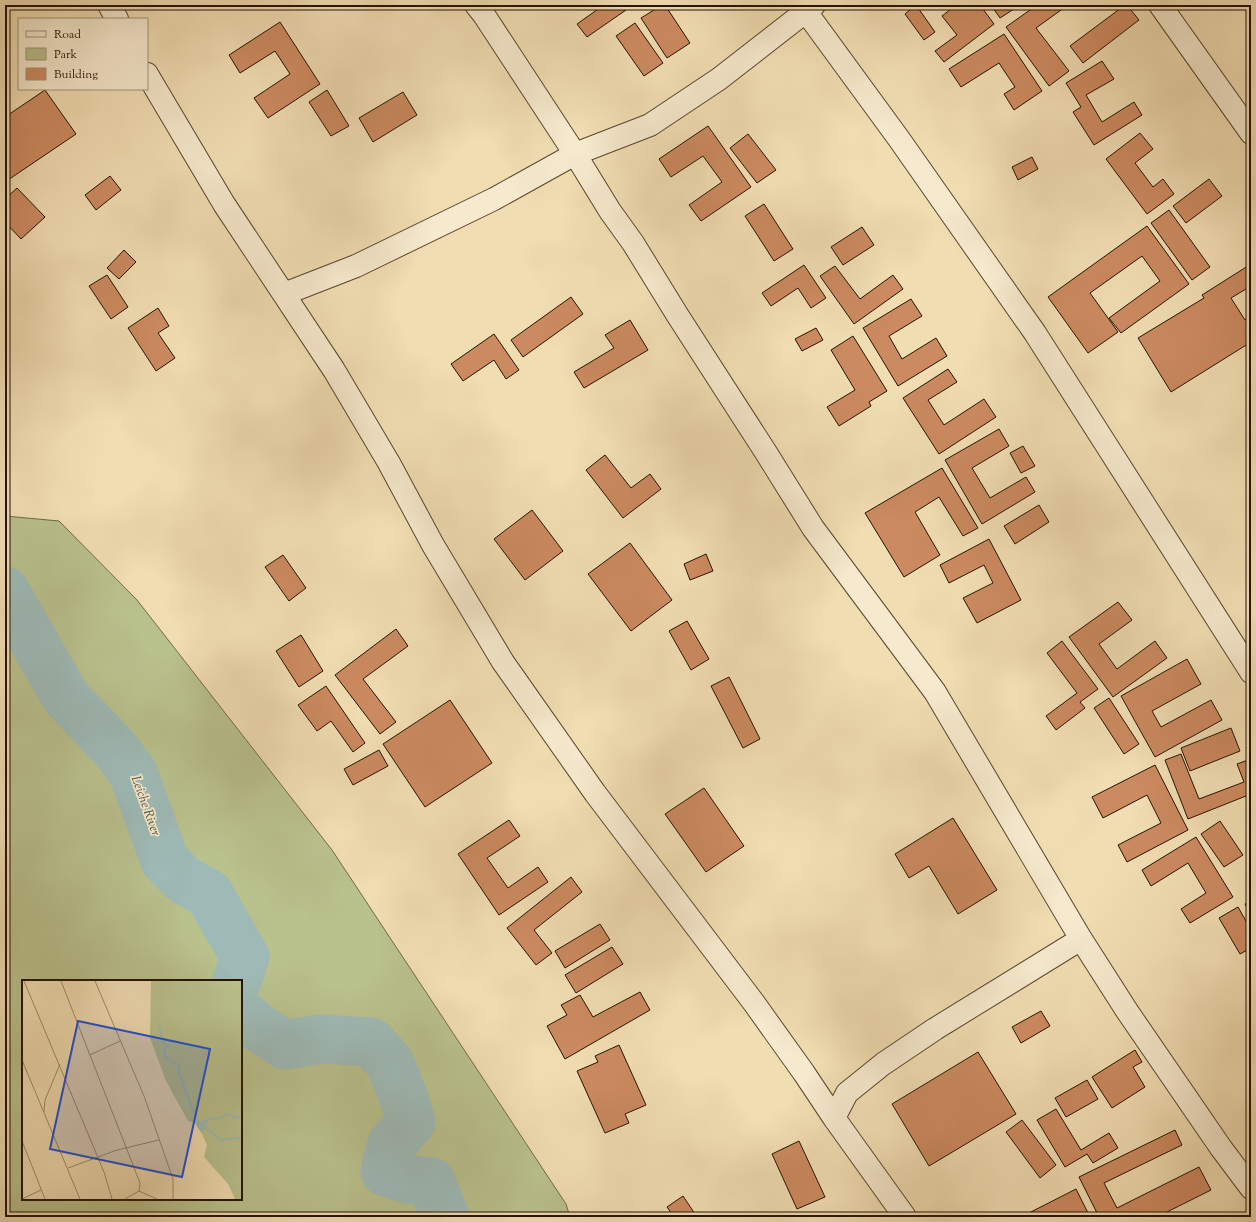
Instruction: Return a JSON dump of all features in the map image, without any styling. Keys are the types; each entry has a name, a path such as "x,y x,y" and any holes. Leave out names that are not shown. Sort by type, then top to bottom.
{"street":[{"path":"109,5 116,18"},
{"path":"476,5 575,154 610,211 633,243 678,316 766,451 813,528 935,692 1081,939 1162,1062 1221,1148 1251,1188"},
{"path":"1160,5 1251,133"},
{"path":"284,294 356,266 494,200 575,154 650,125 719,80 807,7 1035,333 1251,672"},
{"path":"148,76 224,204 334,370 390,463 433,545 503,662 594,793 754,1003 905,1217"},
{"path":"834,1118 847,1093 883,1064 935,1029 1081,939"}],"green space":[{"path":"5,516 59,521 137,600 332,850 566,1204 570,1217 5,1217"}],"building":[{"path":"599,5 623,5 626,10 587,37 577,24 601,7"},
{"path":"662,5 665,5 690,43 667,58 641,18"},
{"path":"916,5 935,32 924,40 905,14"},
{"path":"947,5 980,5 994,24 944,62 935,51 957,35 942,16 951,9"},
{"path":"991,5 1020,5 1000,18"},
{"path":"1037,5 1068,5 1036,28 1069,71 1049,86 1006,27"},
{"path":"1127,5 1139,20 1083,63 1070,46"},
{"path":"280,22 320,84 268,118 254,98 290,74 275,51 240,73 229,55"},
{"path":"635,23 663,63 644,76 616,36"},
{"path":"1004,34 1042,91 1014,110 1004,94 1015,87 999,63 961,87 949,69"},
{"path":"1102,61 1114,79 1086,95 1102,122 1134,102 1142,115 1094,145 1073,112 1081,107 1066,83"},
{"path":"45,90 76,134 5,182 5,117"},
{"path":"327,90 349,126 331,136 309,102"},
{"path":"403,92 417,115 373,142 359,118"},
{"path":"708,126 751,187 701,221 689,205 722,182 703,156 671,177 659,159"},
{"path":"1140,133 1153,149 1135,163 1153,187 1163,179 1174,194 1147,214 1106,159"},
{"path":"748,134 776,170 757,183 730,148"},
{"path":"1032,157 1038,169 1018,180 1012,167"},
{"path":"110,176 121,190 96,210 85,195"},
{"path":"1209,179 1222,196 1186,223 1173,206"},
{"path":"17,188 45,217 21,239 5,222 5,199"},
{"path":"764,204 793,249 774,261 745,216"},
{"path":"1169,210 1210,267 1192,280 1151,223"},
{"path":"1147,226 1189,284 1121,333 1109,318 1160,281 1142,256 1090,293 1118,332 1088,353 1048,297"},
{"path":"862,227 874,245 843,265 831,247"},
{"path":"124,250 136,262 119,279 107,268"},
{"path":"1251,264 1251,286 1231,298 1245,320 1251,316 1251,342 1171,392 1138,338 1204,298 1202,295"},
{"path":"804,265 826,298 811,308 798,288 771,306 762,293"},
{"path":"835,266 860,299 893,275 903,289 854,324 820,276"},
{"path":"107,275 128,307 111,319 89,286"},
{"path":"571,297 583,314 523,357 511,340"},
{"path":"911,299 922,316 889,336 902,359 936,338 947,356 898,386 863,328"},
{"path":"158,308 169,326 158,333 175,358 156,371 128,328"},
{"path":"630,320 648,350 584,388 574,372 614,348 605,335"},
{"path":"816,328 823,340 802,351 795,339"},
{"path":"494,334 519,370 506,379 494,360 463,381 451,364"},
{"path":"853,336 887,391 869,402 871,406 839,426 827,407 855,390 831,350"},
{"path":"948,369 957,382 928,400 944,425 984,399 996,417 939,454 903,398"},
{"path":"999,429 1009,446 972,468 990,498 1026,477 1035,492 982,524 945,460"},
{"path":"1023,446 1035,466 1021,473 1010,453"},
{"path":"605,455 631,488 650,474 661,489 623,518 586,470"},
{"path":"942,468 978,528 963,536 939,497 915,512 940,555 904,577 865,513"},
{"path":"1039,505 1049,522 1015,544 1004,526"},
{"path":"532,510 563,551 525,580 494,539"},
{"path":"989,539 1021,600 977,623 963,598 993,583 984,565 949,583 940,565"},
{"path":"630,543 672,600 631,631 588,574"},
{"path":"706,554 713,571 690,580 684,564"},
{"path":"283,555 306,588 289,601 265,567"},
{"path":"1118,602 1132,620 1099,644 1117,669 1155,641 1167,658 1113,697 1069,637"},
{"path":"687,621 709,659 691,670 669,631"},
{"path":"396,629 408,646 363,679 396,722 380,734 335,675"},
{"path":"301,635 323,671 299,687 276,651"},
{"path":"1062,641 1098,689 1080,702 1085,708 1056,730 1046,716 1077,693 1047,653"},
{"path":"1187,659 1201,684 1152,711 1161,727 1211,700 1222,720 1155,757 1121,696"},
{"path":"729,677 760,739 743,748 711,686"},
{"path":"326,686 365,743 353,752 331,721 317,731 298,705"},
{"path":"1109,698 1139,744 1124,754 1094,708"},
{"path":"450,700 492,763 425,807 383,744"},
{"path":"1231,728 1240,751 1190,771 1181,748"},
{"path":"379,750 388,766 353,785 344,769"},
{"path":"1181,754 1199,799 1244,782 1237,764 1248,760 1251,767 1251,794 1188,819 1165,760"},
{"path":"1155,765 1188,830 1127,862 1118,845 1161,823 1147,795 1103,818 1092,797"},
{"path":"704,788 744,846 706,872 665,814"},
{"path":"953,818 997,890 958,914 929,866 909,878 895,854"},
{"path":"509,820 520,836 487,858 508,888 538,867 548,882 499,915 458,854"},
{"path":"1220,821 1243,855 1224,867 1201,834"},
{"path":"1196,837 1233,897 1190,923 1181,909 1206,893 1188,863 1151,886 1142,870"},
{"path":"571,877 582,892 534,930 552,953 536,965 507,928"},
{"path":"1251,900 1251,915 1245,904"},
{"path":"1238,907 1251,930 1251,948 1240,954 1219,918"},
{"path":"600,924 610,940 565,968 555,951"},
{"path":"612,947 623,964 576,993 565,975"},
{"path":"640,992 650,1010 565,1059 547,1026 567,1015 561,1005 580,995 593,1017"},
{"path":"1041,1011 1050,1026 1021,1043 1012,1027"},
{"path":"619,1045 646,1105 625,1114 629,1123 605,1133 577,1071 598,1062 595,1056"},
{"path":"1135,1050 1142,1062 1133,1067 1145,1087 1112,1108 1092,1077"},
{"path":"978,1052 1016,1114 929,1166 892,1104"},
{"path":"1087,1080 1098,1099 1066,1117 1055,1098"},
{"path":"1056,1109 1081,1150 1109,1133 1118,1148 1093,1163 1087,1154 1065,1167 1037,1120"},
{"path":"1022,1120 1056,1165 1040,1178 1006,1132"},
{"path":"1175,1130 1182,1145 1104,1183 1117,1208 1199,1167 1211,1190 1157,1217 1099,1217 1079,1177"},
{"path":"799,1141 825,1197 797,1209 772,1154"},
{"path":"1076,1189 1090,1217 1071,1217 1070,1215 1066,1217 1021,1217"},
{"path":"683,1196 697,1217 674,1217 667,1207"}],"waterway":[{"name":"Leiche River","path":"5,591 65,696 116,750 133,773 165,861 184,880 209,894 245,957 237,980"},
{"name":"Leiche River","path":"242,1014 260,1029 285,1045 321,1039 371,1042 390,1063 404,1098 411,1122 391,1145 385,1172 407,1179 431,1182 445,1217"}]}
